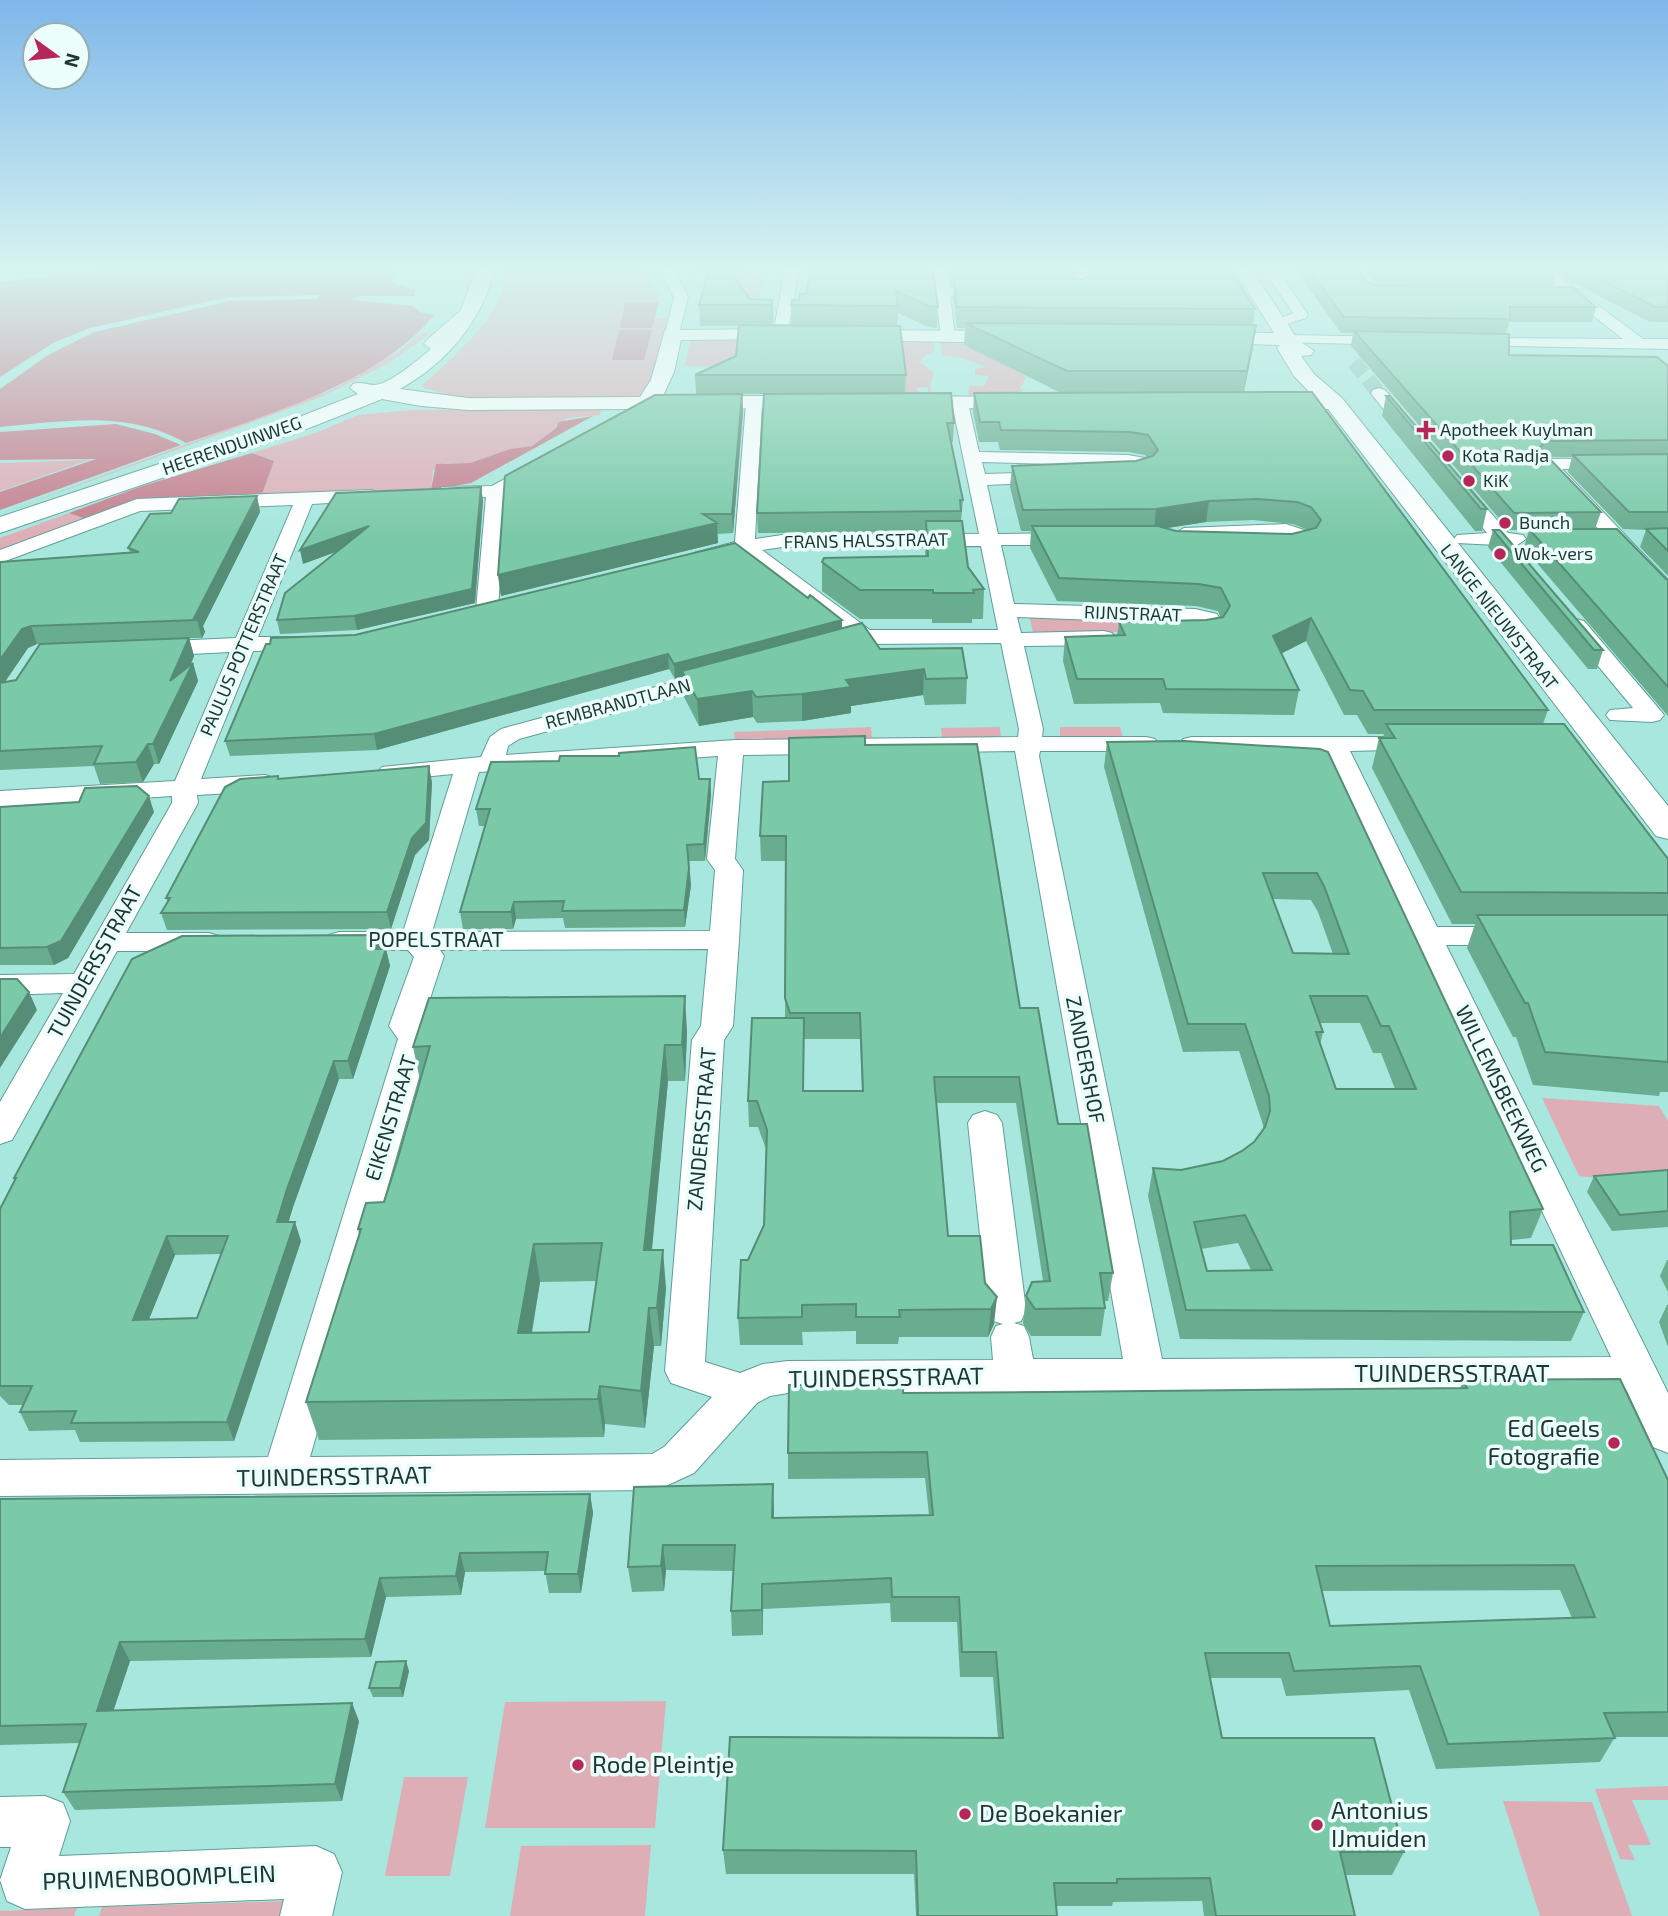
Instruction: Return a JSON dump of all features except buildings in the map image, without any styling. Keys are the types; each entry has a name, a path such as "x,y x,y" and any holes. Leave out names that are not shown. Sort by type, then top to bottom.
{"street":[{"name":"HEERENDUINWEG","path":"0,525 109,486 295,426 361,394 412,359"},
{"path":"614,423 656,394 667,359"},
{"name":"LANGE NIEUWSTRAAT","path":"1292,359 1308,381 1334,403 1587,744 1668,829"},
{"path":"1380,393 1424,447"},
{"path":"361,394 414,405 832,402"},
{"path":"754,402 745,546 865,637"},
{"path":"871,402 1044,403"},
{"path":"960,403 1031,729 1029,744"},
{"path":"1248,403 1334,403"},
{"path":"425,494 496,491 553,457"},
{"path":"972,457 1128,460 1139,462 1144,470 1133,474 978,480"},
{"path":"1668,463 1547,464 1668,592"},
{"path":"1441,467 1528,570"},
{"path":"487,610 496,491"},
{"path":"0,557 137,505 385,495"},
{"name":"PAULUS POTTERSTRAAT","path":"184,790 305,499"},
{"path":"1275,530 1300,535 1304,543 1288,547 1163,539 1275,530"},
{"path":"1464,539 1539,538"},
{"path":"1590,538 1642,538"},
{"name":"FRANS HALSSTRAAT","path":"677,562 745,546 782,541 1087,539"},
{"path":"461,616 514,603"},
{"name":"RIJNSTRAAT","path":"1006,610 1195,615 1209,620 1213,625 1210,633 1163,636"},
{"path":"1563,611 1668,733"},
{"path":"814,650 865,637 988,635 1010,638"},
{"name":"RIJNSTRAAT","path":"1010,638 1033,641 1124,637"},
{"path":"135,650 332,641"},
{"name":"REMBRANDTLAAN","path":"480,764 499,739 510,734 738,671"},
{"path":"1618,715 1652,715"},
{"path":"370,774 731,748 1029,744 1438,744"},
{"name":"ZANDERSHOF","path":"1029,744 1027,756 1146,1376"},
{"name":"WILLEMSBEEKWEG","path":"1334,744 1667,1432"},
{"name":"ZANDERSSTRAAT","path":"731,748 721,859 729,870 724,940 717,1026 708,1040 684,1371 743,1391"},
{"path":"415,940 480,764"},
{"path":"0,799 184,790 287,781"},
{"name":"TUINDERSSTRAAT","path":"0,1132 185,803 184,790"},
{"path":"1426,936 1535,936"},
{"name":"EIKENSTRAAT","path":"283,1478 414,1039 405,1026 429,956 415,940"},
{"name":"POPELSTRAAT","path":"307,941 724,940"},
{"path":"106,943 240,941"},
{"path":"0,985 83,984"},
{"path":"985,1123 1015,1376"},
{"name":"TUINDERSSTRAAT","path":"0,1478 283,1478 657,1472 679,1460 743,1391 763,1380 788,1377 1639,1373"},
{"name":"PRUIMENBOOMPLEIN","path":"0,1822 45,1821 25,1883 316,1872 306,1916"}],"shaded area":[{"path":"0,359 27,359 0,377"},
{"path":"42,359 384,359 319,394 186,443 141,426 96,420 0,427 0,389"},
{"path":"385,359 394,359 321,397 0,514 331,390"},
{"path":"451,359 659,359 652,388 638,397 454,397 424,388 422,385"},
{"path":"686,359 794,359 791,368 685,366"},
{"path":"901,359 922,359 920,362 934,373 930,386 932,395 928,395 928,387 916,388 922,395 905,395"},
{"path":"966,359 994,359 1022,374 1026,378 1020,389 1024,390 1015,395 968,395 969,386 984,386 989,376 975,375 975,369 986,367"},
{"path":"601,407 600,415 567,418 532,446 510,449 470,463 446,463 433,470 431,490 261,497 274,461 252,453 318,432 358,415 413,410"},
{"path":"593,416 471,483 431,490 436,464 470,463 510,449 532,446 557,427 558,422"},
{"path":"116,424 155,434 181,445 0,510 0,492 96,459 0,460 0,432"},
{"path":"252,453 274,461 261,497 147,501 88,520 69,513 142,486"},
{"path":"89,460 0,491 0,463"},
{"path":"69,513 88,520 0,552 0,538"},
{"path":"1030,618 1187,621 1193,629 1037,635 1033,633"},
{"path":"871,727 872,738 735,742 734,732"},
{"path":"1000,727 1001,737 942,737 941,728"},
{"path":"1060,727 1120,727 1123,738 1060,738"},
{"path":"1542,1098 1659,1106 1668,1121 1668,1172 1596,1178 1579,1176"},
{"name":"Rode Pleintje","path":"666,1701 655,1828 485,1828 505,1702"},
{"path":"404,1777 468,1777 450,1876 385,1876"},
{"path":"1668,1786 1668,1800 1632,1800 1651,1845 1628,1845 1635,1860 1620,1859 1595,1789"},
{"path":"1503,1801 1592,1802 1632,1916 1540,1916"},
{"path":"651,1845 645,1916 510,1916 521,1846"},
{"path":"291,1901 288,1916 99,1916 102,1907"},
{"path":"77,1908 74,1916 0,1916 0,1911"}],"tunnel":[{"path":"1354,362 1379,393"}],"place":[{"name":"Apotheek Kuylman","path":"1426,430"},
{"name":"Kota Radja","path":"1448,456"},
{"name":"KiK","path":"1469,481"},
{"name":"Bunch","path":"1505,523"},
{"name":"Wok-vers","path":"1500,554"},
{"name":"Ed Geels Fotografie","path":"1614,1443"},
{"name":"Rode Pleintje","path":"578,1765"},
{"name":"De Boekanier","path":"965,1814"},
{"name":"Antonius IJmuiden","path":"1317,1825"}]}
